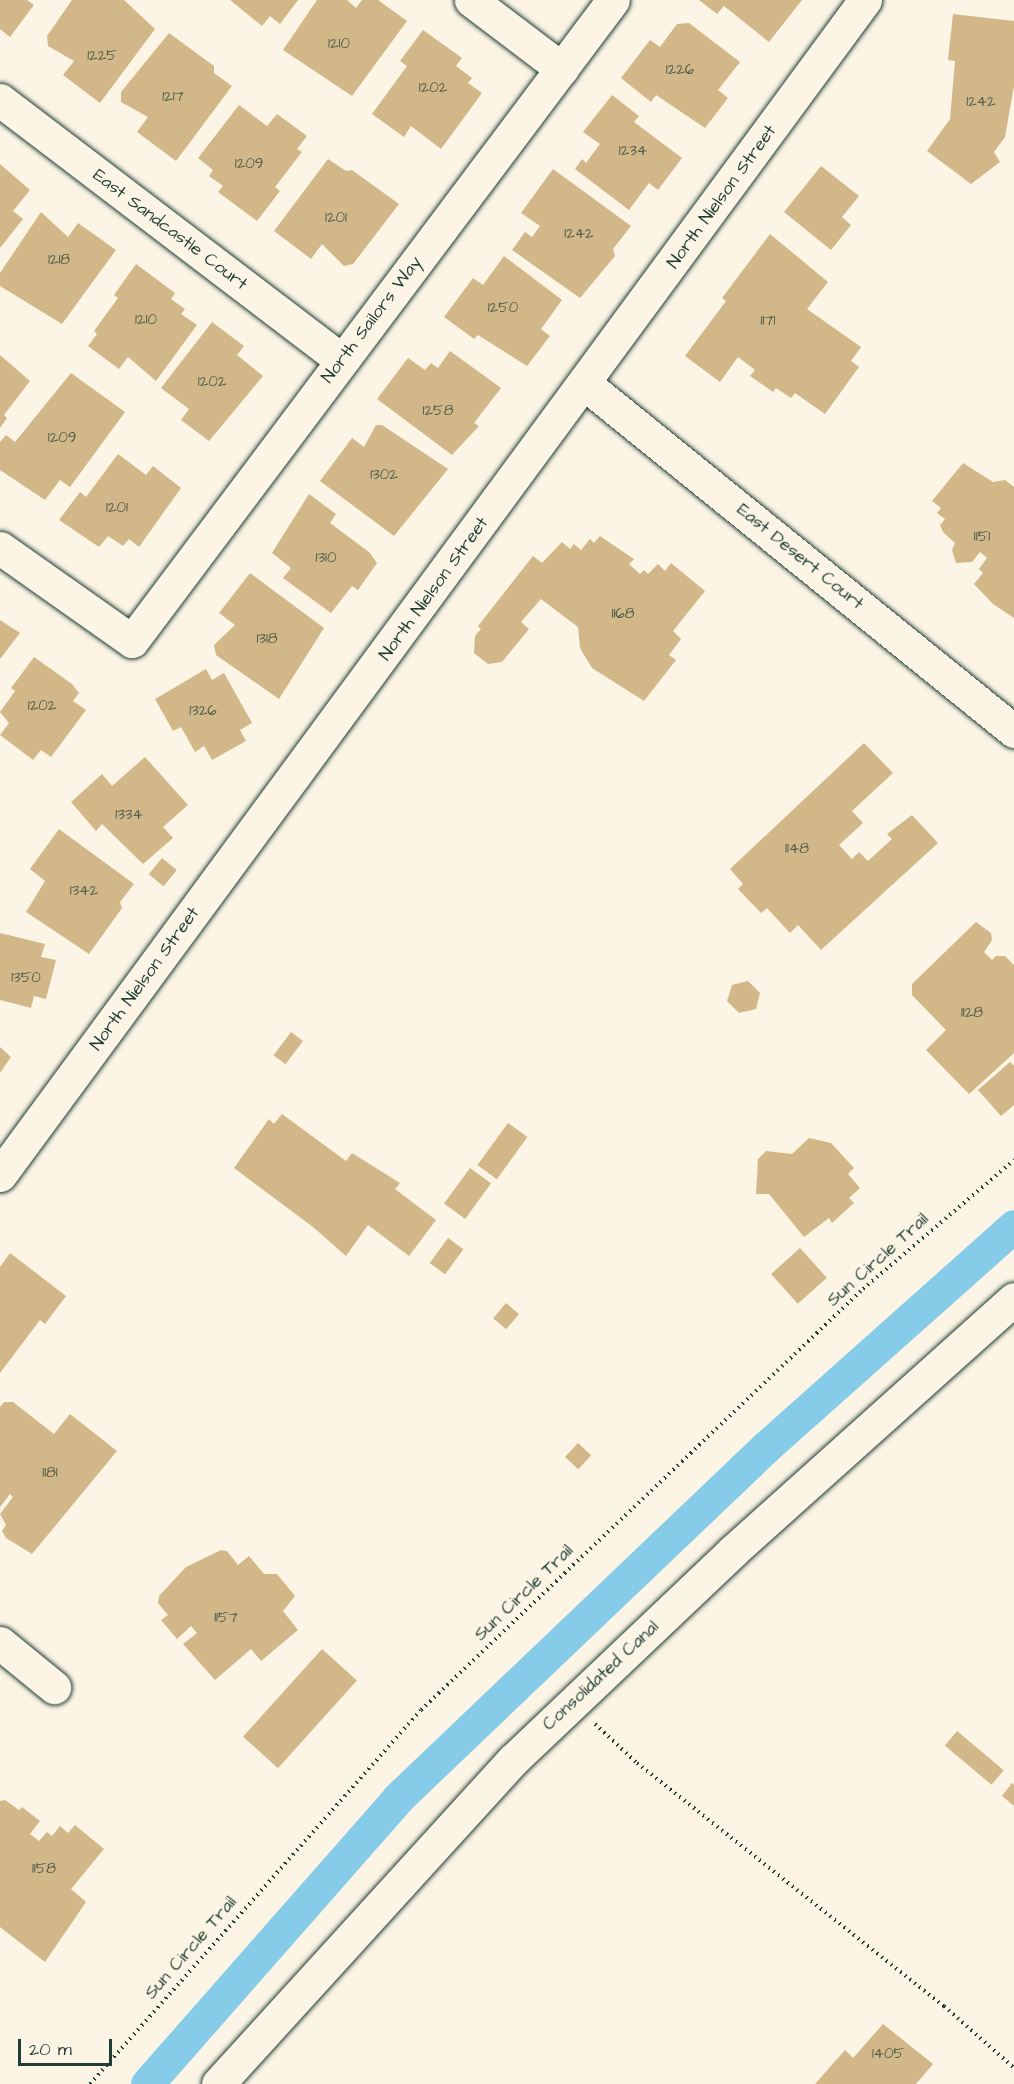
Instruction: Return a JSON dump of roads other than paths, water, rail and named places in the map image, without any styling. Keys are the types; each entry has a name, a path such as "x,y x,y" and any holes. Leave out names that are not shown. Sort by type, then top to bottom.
{"street":[{"path":"471,0 562,69"},
{"name":"North Sailors Way","path":"0,548 132,641 340,360 613,0"},
{"name":"North Nielson Street","path":"0,1175 585,384 865,0"},
{"name":"East Sandcastle Court","path":"0,100 340,360"},
{"name":"East Desert Court","path":"585,384 1014,731"},
{"name":"Consolidated Canal","path":"218,2084 513,1760 733,1551 1014,1299"},
{"path":"0,1643 54,1687"}],"waterway":[{"path":"147,2084 398,1798 766,1447 1014,1226"}]}
